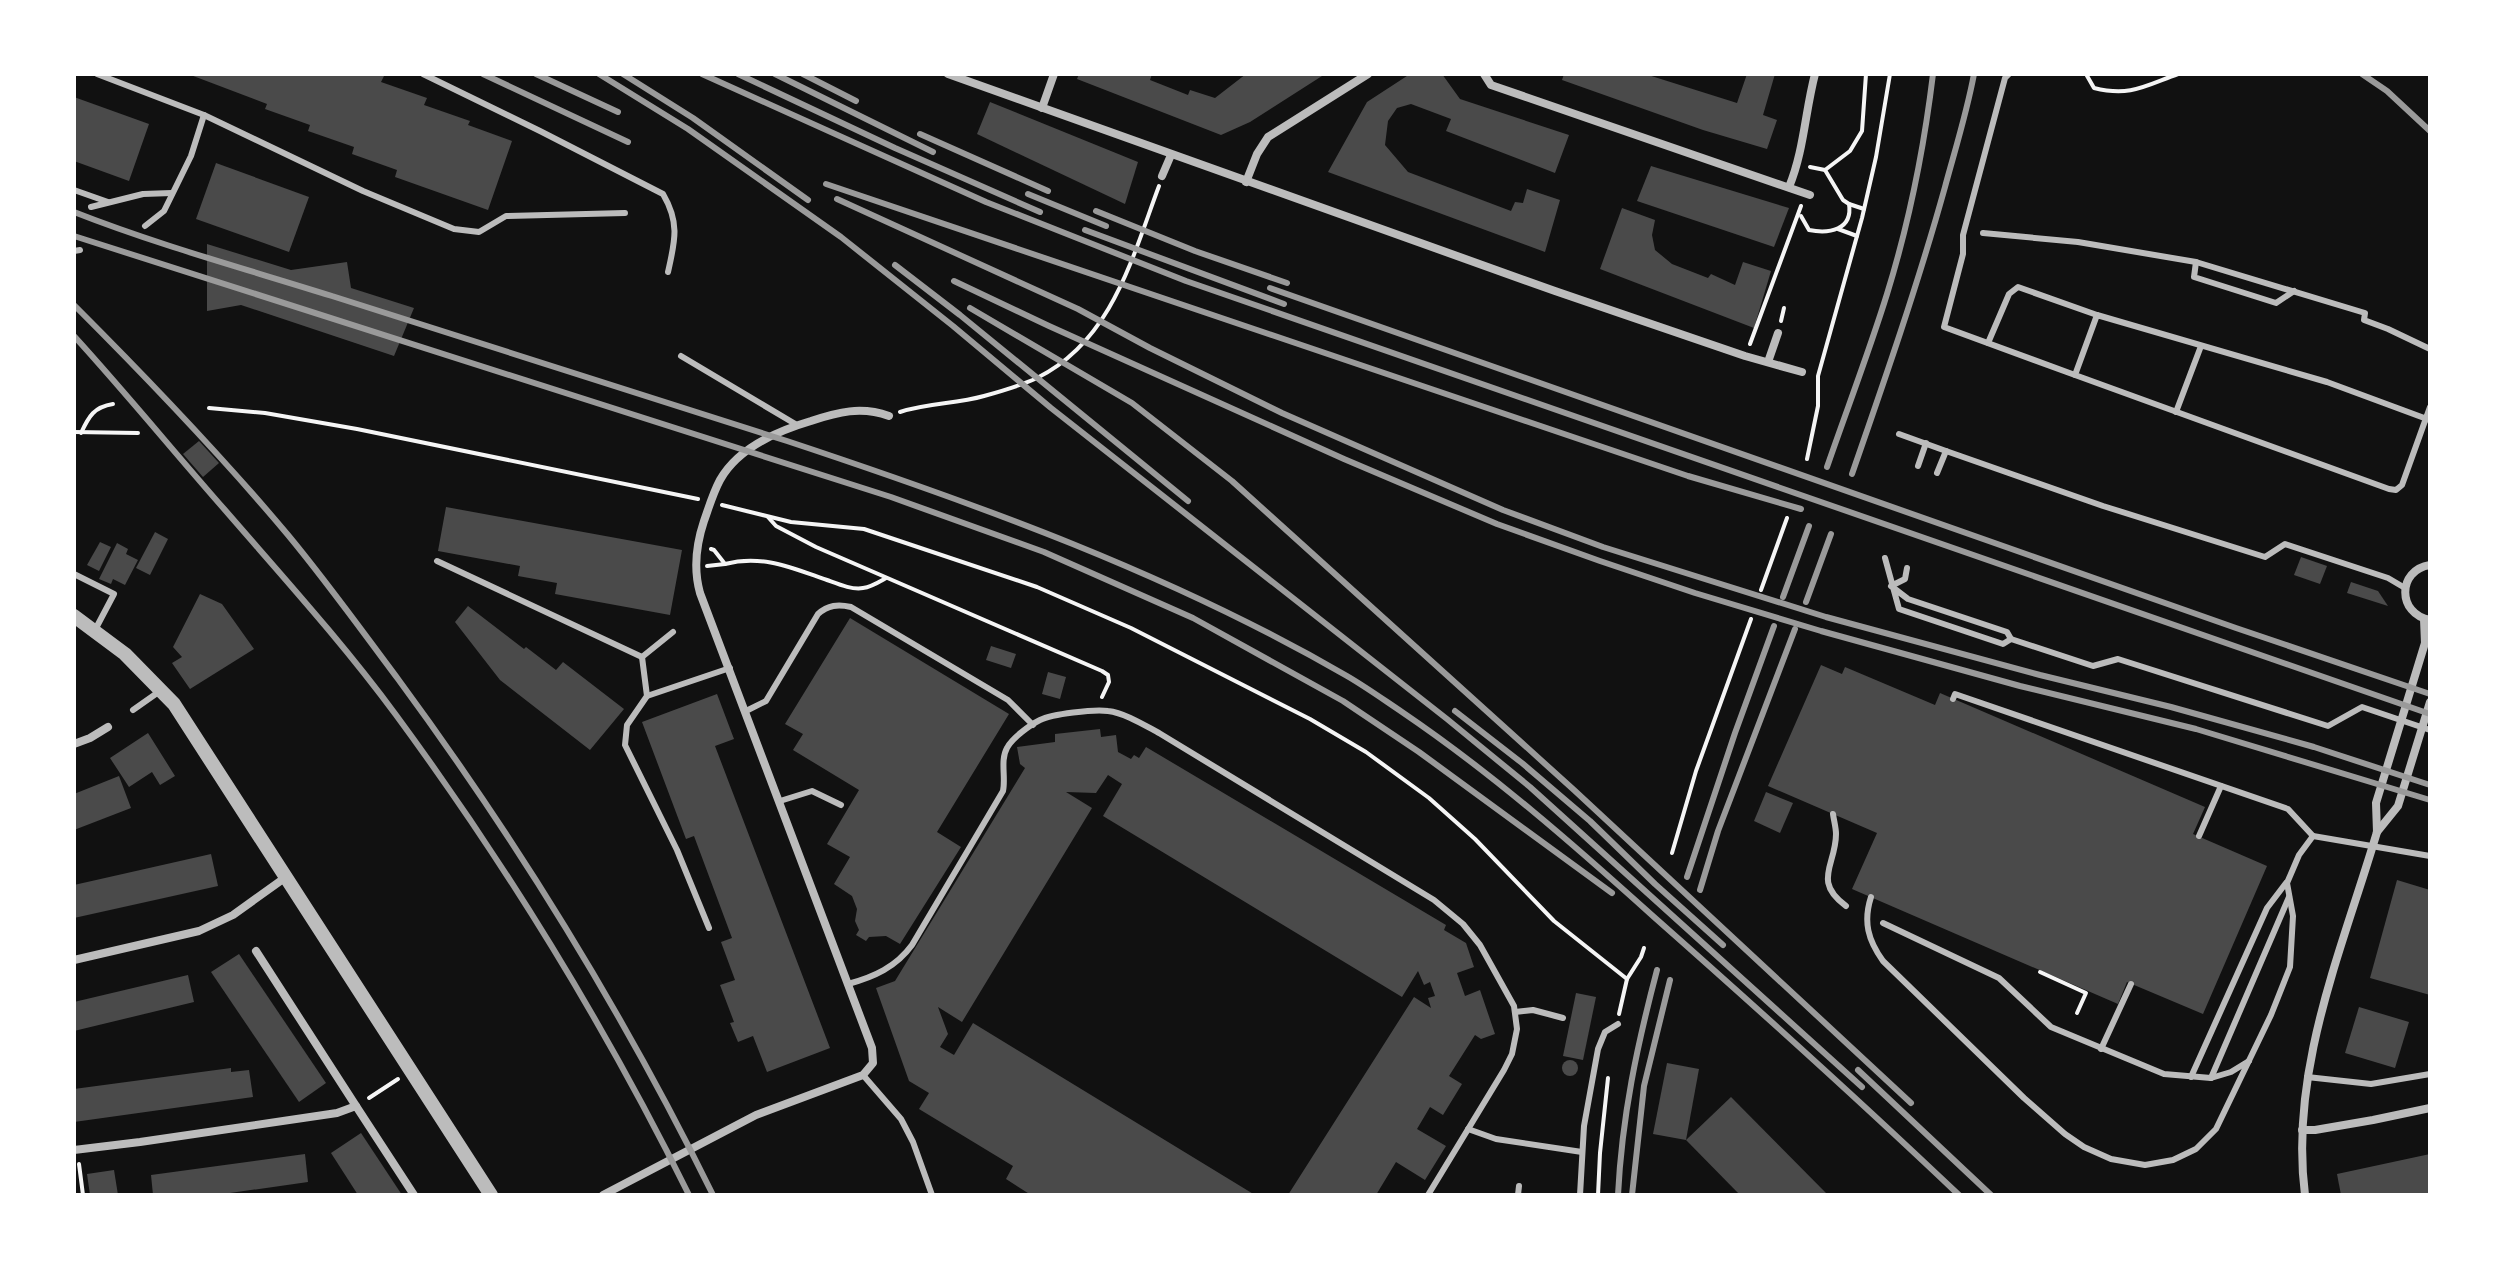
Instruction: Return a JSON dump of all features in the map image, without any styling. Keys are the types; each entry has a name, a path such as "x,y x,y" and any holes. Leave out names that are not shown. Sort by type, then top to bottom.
{"street":[{"path":"948,74 1246,182 1745,356 1802,372"},
{"path":"1042,108 1054,74"},
{"path":"1484,74 1491,85 1807,194"},
{"path":"1789,187 1798,165 1808,98 1815,74"},
{"path":"1246,182 1257,154 1268,137 1365,75"},
{"path":"1162,176 1171,155"},
{"path":"1768,362 1778,333"},
{"path":"603,1195 756,1115 866,1074 873,1063 873,1054 848,984 697,581 695,567 701,530 719,481 732,464 772,435 797,425 860,409 889,416"},
{"path":"2305,1195 2302,1130 2314,1039 2373,847 2377,832 2376,803 2425,643 2427,619 2410,608 2405,600 2405,588 2415,570 2430,565"},
{"path":"74,616 125,654 162,690 185,721 491,1195"},
{"path":"2377,832 2398,806 2430,702"},
{"path":"74,744 108,727"},
{"path":"74,960 199,931 233,915 286,877"},
{"path":"256,951 414,1195"},
{"path":"76,1150 337,1113 356,1106"},
{"path":"2302,1130 2430,1108"}],"lane":[{"path":"97,74 204,115 363,191 454,229 479,232 506,216 625,213"},
{"path":"423,74 663,194 676,225 668,272"},
{"path":"2009,74 2005,78 1963,235 1963,254 1944,327 2396,490 2402,485 2430,407"},
{"path":"145,226 164,211 191,156 204,115"},
{"path":"74,190 108,202"},
{"path":"91,207 143,194 172,193"},
{"path":"1983,233 2078,242 2196,262 2365,313 2364,320 2430,349"},
{"path":"2196,262 2194,277 2276,303 2294,291"},
{"path":"1988,343 2009,294 2018,287 2097,315 2327,382 2428,419"},
{"path":"2075,375 2097,315"},
{"path":"2176,412 2201,346"},
{"path":"681,356 797,425"},
{"path":"1899,434 2103,506 2265,557 2285,544 2385,577 2405,588"},
{"path":"1918,466 1926,443"},
{"path":"1937,473 1946,451"},
{"path":"1885,558 1899,609 2003,644 2011,639"},
{"path":"437,561 642,657"},
{"path":"1891,586 1905,579 1907,568"},
{"path":"74,574 114,594 95,630"},
{"path":"1891,586 1908,599 2007,632 2011,639 2093,666 2118,659 2328,726 2362,707 2430,730"},
{"path":"746,711 766,701 818,614 829,607 844,605 1008,700 1033,725"},
{"path":"642,657 673,632"},
{"path":"642,657 647,696"},
{"path":"709,928 677,850 625,745 627,725 647,696 730,668"},
{"path":"133,710 162,690"},
{"path":"1953,699 1955,694 2288,809 2313,836 2430,856"},
{"path":"848,984 880,973 912,945 1003,791 1006,750 1010,744 1047,718 1097,711 1114,712 1159,733 1445,907 1480,945 1515,1012 1517,1029 1512,1054 1428,1195"},
{"path":"2199,836 2221,786"},
{"path":"780,801 812,791 841,805"},
{"path":"1833,814 1836,836 1828,865 1827,883 1837,900 1846,906"},
{"path":"2191,1077 2267,908 2287,883 2299,855 2313,836"},
{"path":"1871,897 1866,922 1868,936 1883,961 2065,1134 2111,1159 2145,1165 2173,1160 2196,1149 2216,1129 2252,1058 2290,967 2293,916 2287,883"},
{"path":"2211,1078 2289,897"},
{"path":"1883,923 1999,978 2051,1027 2164,1074 2211,1078 2240,1067 2252,1058"},
{"path":"2101,1049 2131,984"},
{"path":"1515,1012 1533,1010 1563,1018"},
{"path":"1580,1195 1588,1098 1598,1049 1605,1032 1618,1024"},
{"path":"866,1074 901,1119 913,1142 932,1195"},
{"path":"2307,1077 2371,1084 2430,1074"},
{"path":"1468,1129 1496,1139 1582,1152"},
{"path":"1518,1195 1519,1186"}],"path":[{"path":"1825,170 1850,151 1862,131 1866,74"},
{"path":"1807,459 1818,406 1818,376 1864,209 1890,74"},
{"path":"2086,74 2094,88 2114,93 2140,89 2178,74"},
{"path":"1810,167 1825,170 1843,200 1864,209"},
{"path":"889,416 922,405 955,402 1002,390 1037,378 1062,362 1083,343 1110,308 1127,275 1162,176"},
{"path":"1745,356 1807,194"},
{"path":"1800,214 1809,230 1828,233 1847,221 1849,204"},
{"path":"1838,229 1857,236"},
{"path":"81,433 94,410 113,404"},
{"path":"209,408 265,413 357,429 684,495"},
{"path":"74,432 138,433"},
{"path":"735,508 791,522 864,529 1037,587 1131,628 1310,719 1366,752 1429,798 1475,839 1554,921 1627,979"},
{"path":"766,515 776,526 794,536 1102,671 1108,675 1109,682 1097,711"},
{"path":"1761,590 1787,518"},
{"path":"714,550 725,564"},
{"path":"705,566 752,560 777,562 839,585 856,588 870,586 886,578"},
{"path":"1672,853 1696,771 1751,619"},
{"path":"1618,1024 1627,979 1644,948"},
{"path":"2040,972 2086,993 2077,1013"},
{"path":"1598,1195 1611,1066"},
{"path":"356,1106 411,1070"},
{"path":"76,1150 83,1195"}],"building":[{"path":"188,74 379,74 384,76 381,82 427,98 424,105 470,121 468,125 512,141 488,210 395,177 397,170 352,154 354,147 308,131 310,125 265,109 267,104"},
{"path":"1079,74 1152,74 1150,80 1188,95 1190,90 1215,98 1246,74 1322,76 1250,122 1221,135 1077,79"},
{"path":"1410,74 1442,74 1460,99 1569,135 1555,173 1446,131 1451,119 1411,104 1397,108 1388,121 1385,145 1408,172 1511,211 1515,202 1523,203 1527,189 1560,200 1545,252 1328,172 1367,102"},
{"path":"1564,74 1645,74 1737,103 1747,74 1775,74 1763,115 1777,120 1767,149 1703,130 1562,80"},
{"path":"74,97 149,124 129,181 74,161"},
{"path":"990,102 1138,162 1125,204 977,134"},
{"path":"216,163 309,197 289,252 196,219"},
{"path":"1651,166 1789,208 1774,247 1637,201"},
{"path":"1622,208 1655,220 1652,235 1655,250 1672,264 1708,278 1711,274 1735,285 1743,262 1771,271 1754,328 1600,269"},
{"path":"207,244 291,270 347,262 351,288 414,308 394,356 241,305 207,311"},
{"path":"199,441 219,463 203,477 183,454"},
{"path":"446,507 682,550 670,615 555,594 557,583 518,576 520,566 438,551"},
{"path":"155,532 168,539 150,575 136,568"},
{"path":"100,542 111,547 99,571 87,565"},
{"path":"117,543 128,549 126,554 138,560 125,585 113,579 111,584 99,579"},
{"path":"2301,557 2327,566 2320,584 2294,575"},
{"path":"2351,582 2378,591 2388,606 2347,593"},
{"path":"200,594 222,604 254,649 190,689 172,663 182,657 173,647"},
{"path":"468,606 556,670 563,662 624,709 590,750 500,680 455,622"},
{"path":"850,618 1009,714 937,832 961,847 900,944 886,936 869,937 866,941 856,935 859,930 855,921 857,909 852,896 834,884 850,857 827,844 859,790 793,750 803,734 785,724"},
{"path":"991,646 1016,654 1011,668 986,660"},
{"path":"1821,665 1842,674 1845,667 1935,705 1940,693 2205,807 2193,834 2267,866 2203,1014 2127,982 2118,1004 1852,889 1877,833 1768,786"},
{"path":"1048,672 1066,677 1060,699 1042,694"},
{"path":"717,694 734,739 715,746 830,1048 767,1072 753,1036 738,1042 730,1023 734,1022 720,985 735,980 721,942 732,938 694,836 686,839 642,722"},
{"path":"1100,729 1101,737 1116,735 1118,752 1131,759 1134,755 1139,758 1146,747 1446,925 1444,930 1466,943 1474,967 1457,973 1465,996 1480,990 1495,1034 1481,1039 1475,1035 1449,1076 1462,1084 1443,1115 1430,1107 1417,1129 1446,1146 1425,1180 1396,1162 1376,1195 1288,1195 1414,997 1431,1008 1428,998 1435,996 1430,982 1424,985 1418,971 1402,997 1103,816 1122,784 1108,775 1096,793 1066,792 1092,808 962,1022 938,1007 948,1034 940,1047 954,1055 973,1023 1255,1195 1031,1195 1006,1179 1013,1166 919,1109 929,1093 909,1081 876,988 895,981 1025,768 1020,764 1017,747 1055,742 1055,734"},
{"path":"148,733 175,776 160,785 152,772 129,787 110,758"},
{"path":"119,776 131,808 74,830 74,794"},
{"path":"1766,792 1793,803 1780,833 1754,821"},
{"path":"211,854 218,886 74,918 74,885"},
{"path":"2397,880 2430,890 2430,995 2370,978"},
{"path":"239,954 326,1083 299,1102 211,972"},
{"path":"188,975 194,1002 74,1031 74,1002"},
{"path":"1576,993 1596,997 1583,1060 1563,1056"},
{"path":"2359,1007 2409,1022 2395,1068 2345,1053"},
{"path":"1570,1060 1576,1062 1576,1074 1570,1076 1564,1074 1562,1068 1564,1062"},
{"path":"1667,1063 1699,1069 1686,1140 1653,1134"},
{"path":"231,1068 231,1072 249,1070 253,1097 74,1122 74,1089"},
{"path":"1731,1097 1828,1195 1740,1195 1686,1140"},
{"path":"361,1133 402,1195 358,1195 331,1153"},
{"path":"305,1154 308,1182 216,1195 153,1195 151,1175"},
{"path":"2430,1154 2430,1195 2341,1195 2337,1174"},
{"path":"114,1170 118,1195 90,1195 87,1174"}],"railway":[{"path":"483,74 628,142"},
{"path":"536,74 618,112"},
{"path":"599,74 688,129 841,237 1051,408 1447,719 1530,787 1862,1087"},
{"path":"623,74 693,118 808,200"},
{"path":"702,74 986,202 1186,281 2430,714"},
{"path":"738,74 1040,212"},
{"path":"775,74 933,152"},
{"path":"803,74 856,101"},
{"path":"1827,467 1895,267 1915,185 1933,74"},
{"path":"1852,474 1924,259 1974,74"},
{"path":"2362,74 2387,91 2430,131"},
{"path":"920,134 1048,191"},
{"path":"826,184 1688,476 1801,509"},
{"path":"1028,194 1106,226"},
{"path":"837,199 1078,309 1282,413 1503,510 1603,547 1826,617 2171,707 2314,747 2430,785"},
{"path":"1096,211 1195,251 1287,283"},
{"path":"74,212 170,246 674,404 931,490 1073,544 1212,605 1280,639 1354,680 1402,712 1531,810 1769,1020 1959,1195"},
{"path":"1085,230 1284,304"},
{"path":"74,236 891,497 1044,552 1193,618 1343,701 1419,752 1612,893"},
{"path":"895,265 1188,501"},
{"path":"954,281 1344,459 1497,524 1600,561 1821,631 2020,686 2196,729 2430,800"},
{"path":"1270,288 2430,694"},
{"path":"74,305 237,476 288,535 398,679 485,803 567,930 643,1061 713,1195"},
{"path":"970,308 1132,403 1232,481 1574,790 1911,1103"},
{"path":"74,336 334,636 437,772 516,889 589,1009 689,1195"},
{"path":"1783,597 1809,526"},
{"path":"1806,602 1831,534"},
{"path":"1687,877 1774,626"},
{"path":"1700,890 1718,831 1795,629"},
{"path":"1455,711 1590,821 1723,945"},
{"path":"1618,1195 1632,1081 1657,970"},
{"path":"1632,1195 1644,1086 1670,980"},
{"path":"1858,1070 1991,1195"}]}
